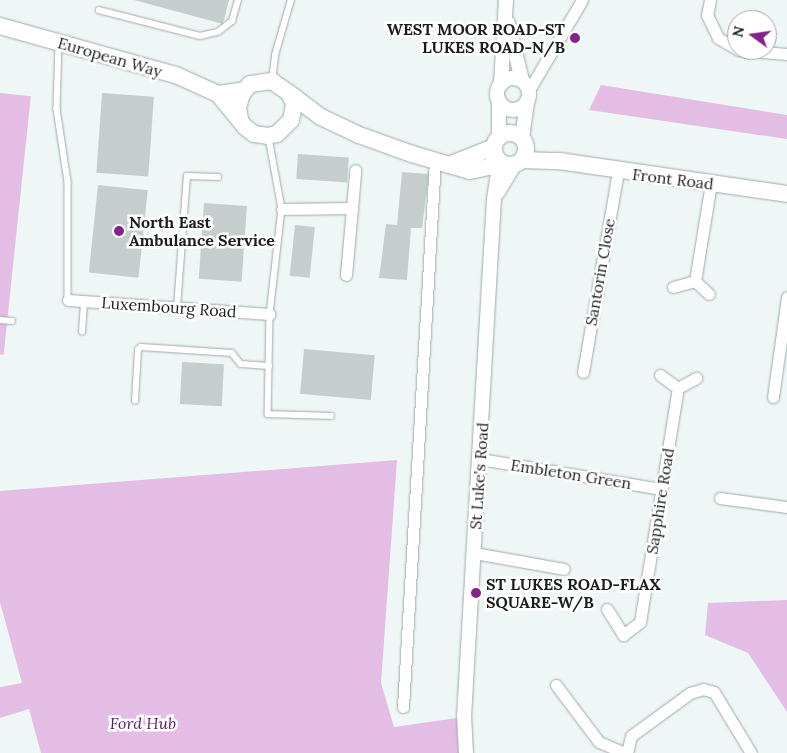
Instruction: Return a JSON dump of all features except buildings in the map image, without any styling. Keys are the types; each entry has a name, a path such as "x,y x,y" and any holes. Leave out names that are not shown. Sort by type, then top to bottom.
{"main road":[{"name":"European Way","path":"0,26 176,75 218,94"},
{"path":"218,94 245,90 256,82 272,80 321,117 359,135 442,162 480,170 504,155 526,150 523,140"},
{"path":"240,120 238,107 245,90"},
{"path":"288,126 294,111 290,93"},
{"path":"218,94 254,134 268,136 288,126 321,117"},
{"path":"504,155 510,132 559,161"},
{"path":"504,155 559,161"},
{"name":"Front Road","path":"559,161 618,172 787,194"}],"street":[{"path":"504,155 499,101 506,0"},
{"path":"506,0 509,30 526,91 523,140"},
{"path":"499,101 511,110 526,91 582,0"},
{"path":"710,0 708,15 718,38 727,43"},
{"path":"501,84 511,78 526,91"},
{"name":"St Luke's Road","path":"466,753 464,718 494,199 504,155"},
{"path":"403,707 442,162"},
{"path":"346,275 356,170"},
{"name":"Santorin Close","path":"583,372 618,172"},
{"path":"695,281 711,184"},
{"path":"282,209 352,208"},
{"path":"674,287 695,281"},
{"path":"695,281 709,294"},
{"path":"773,397 787,297"},
{"name":"Luxembourg Road","path":"68,300 270,314"},
{"path":"660,375 678,388 696,378"},
{"name":"Sapphire Road","path":"607,609 623,635 640,622 678,388"},
{"name":"Embleton Green","path":"480,459 661,489"},
{"path":"720,498 787,508"},
{"path":"474,553 564,569"},
{"path":"556,685 599,742 626,753 631,736 690,693 703,689 714,692 751,753"}],"lane":[{"path":"99,10 200,36 218,32 232,22 238,0"},
{"path":"272,80 275,55 291,0"},
{"path":"59,42 57,109 68,182 68,300"},
{"path":"268,136 282,209 270,314 268,414 331,416"},
{"path":"178,308 187,176 218,177"},
{"path":"82,332 84,302"},
{"path":"0,320 12,320"},
{"path":"135,402 138,350 141,347 232,353 241,364 269,366"}],"green space":[{"path":"601,85 787,115 787,139 589,110"},
{"path":"0,93 31,96 4,355 0,354"},
{"name":"Ford Hub","path":"397,460 381,683 394,727 464,717 466,753 41,753 29,709 0,718 0,687 22,683 0,602 0,491"},
{"path":"787,600 787,712 748,653 705,635 708,603"}],"place":[{"name":"WEST MOOR ROAD-ST LUKES ROAD-N/B","path":"575,38"},
{"name":"North East Ambulance Service","path":"119,231"},
{"name":"ST LUKES ROAD-FLAX SQUARE-W/B","path":"476,593"}]}
